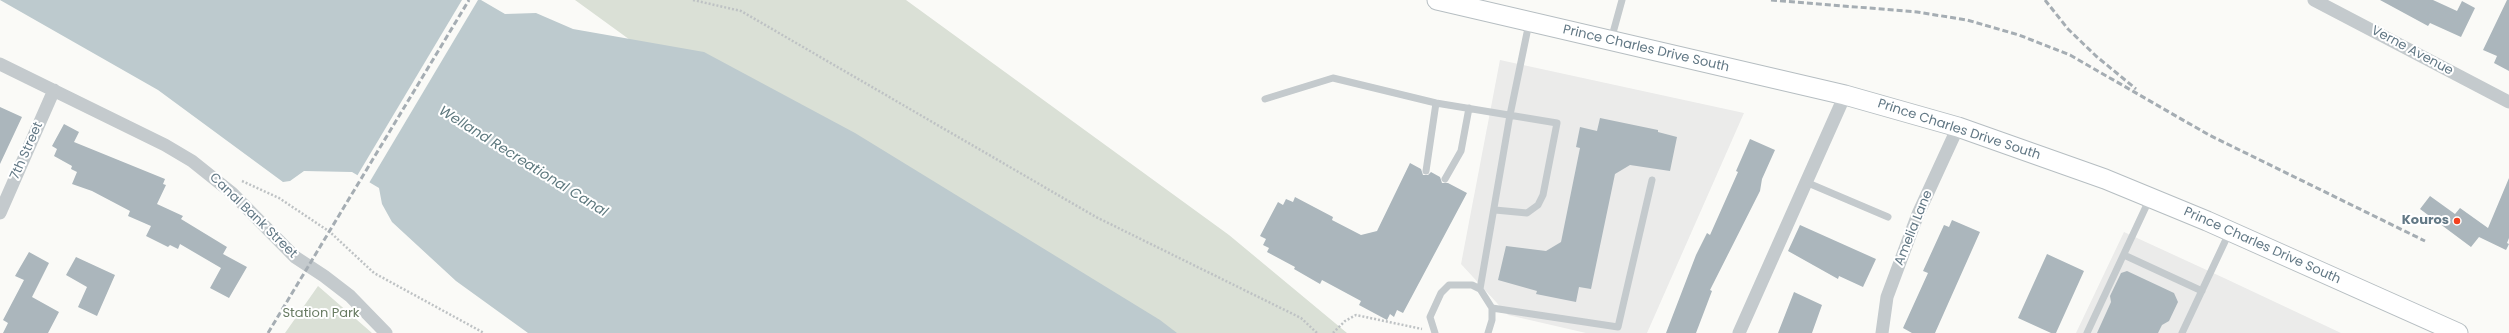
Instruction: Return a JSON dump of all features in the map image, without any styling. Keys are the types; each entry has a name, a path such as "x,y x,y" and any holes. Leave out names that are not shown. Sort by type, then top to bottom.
{"main road":[{"name":"Prince Charles Drive South","path":"1437,0 1530,23 1846,95 1958,127 2150,198 2230,231 2458,333"}],"street":[{"name":"Verne Avenue","path":"2314,0 2509,102"},
{"name":"Canal Bank Street","path":"0,64 165,144 211,174 282,245 350,296 386,333"},
{"name":"7th Street","path":"0,213 54,90"},
{"path":"1739,333 1808,183 1846,95"},
{"name":"Amelia Lane","path":"1882,333 1887,297 1918,214 1958,127"}],"lane":[{"path":"1610,41 1622,0"},
{"path":"1480,289 1495,210 1510,115 1530,23"},
{"path":"1265,99 1332,78 1436,103 1557,123 1543,195 1538,205 1527,213 1495,210"},
{"path":"1426,171 1436,103"},
{"path":"1445,179 1460,151 1469,108"},
{"path":"1492,308 1618,327 1652,180"},
{"path":"1808,183 1888,217"},
{"path":"2087,333 2150,198"},
{"path":"2182,333 2230,231"},
{"path":"2124,255 2202,291"},
{"path":"1434,332 1430,317 1434,306 1448,285 1472,285 1480,289 1492,308 1492,320 1488,333"}],"path":[{"path":"693,0 741,11 1096,217 1301,318 1317,333"},
{"path":"240,180 279,198 330,232 374,274 484,333"},
{"path":"1333,333 1345,321 1356,315 1434,332"}],"shaded area":[{"path":"1500,60 1744,113 1647,333 1586,333 1508,315 1461,264"},
{"path":"2124,232 2224,278 2341,333 2076,333"}],"green space":[{"path":"575,0 906,0 1229,235 1347,333 1034,333"},
{"name":"Station Park","path":"318,286 372,333 285,333"}],"water":[{"name":"Welland Recreational Canal","path":"0,0 481,0 505,14 536,13 573,29 704,52 855,133 1160,320 1177,333 528,333 456,281 392,222 382,204 379,188 352,172 304,171 290,181 283,182 158,90"}],"pier":[{"path":"462,0 478,0 369,183 357,176"}],"building":[{"path":"2380,0 2433,0 2457,11 2462,1 2475,8 2461,37 2430,23 2428,26"},
{"path":"2507,0 2509,0 2509,71 2494,63 2497,56 2483,50"},
{"path":"0,107 22,117 0,164"},
{"path":"1600,118 1658,130 1658,132 1677,137 1670,171 1630,165 1615,174 1591,289 1579,287 1576,302 1536,294 1537,291 1498,280 1506,246 1546,251 1561,242 1580,148 1576,147 1580,127 1597,131"},
{"path":"64,124 79,132 74,142 165,179 163,184 166,185 157,204 183,216 181,219 227,247 223,254 247,267 229,298 210,288 221,268 180,244 178,249 170,245 168,247 146,236 151,226 128,216 130,211 92,191 72,184 77,172 71,169 72,166 54,156 57,149 52,146"},
{"path":"1750,139 1775,150 1762,179 1760,191 1710,290 1712,291 1696,333 1666,333 1696,255 1707,233 1710,235 1738,172 1736,171"},
{"path":"1410,163 1421,169 1423,175 1428,175 1431,172 1440,177 1442,183 1448,183 1467,193 1403,313 1397,310 1394,317 1390,314 1387,320 1359,305 1361,301 1322,280 1320,284 1294,269 1295,267 1267,252 1269,248 1263,245 1266,239 1260,236 1278,202 1283,205 1286,199 1293,202 1295,197 1333,217 1332,220 1361,235 1377,231"},
{"name":"Kouros","path":"2509,178 2509,238 2507,243 2509,244 2506,250 2479,237 2471,247 2420,209 2430,196 2455,214 2460,208 2488,228"},
{"path":"1952,220 1980,232 1935,333 1912,333 1903,328 1928,273 1923,271 1944,225 1949,227"},
{"path":"1800,225 1876,259 1863,287 1839,276 1838,279 1788,251"},
{"path":"29,252 49,263 32,297 59,312 48,333 3,333 8,323 3,320 24,280 15,276"},
{"path":"2047,254 2084,271 2056,333 2051,333 2018,318"},
{"path":"76,257 115,275 97,316 78,307 87,287 66,275"},
{"path":"2127,271 2174,293 2178,302 2169,321 2162,325 2158,333 2097,333 2111,302 2110,296 2121,273"},
{"path":"1794,292 1822,305 1812,333 1778,333"}],"railway":[{"path":"268,333 469,0"},
{"path":"1771,0 1917,12 1967,20 2019,35 2070,55 2209,135 2425,241"},
{"path":"2045,0 2068,29 2096,56 2136,89"}],"place":[{"name":"Kouros","path":"2457,221"}]}
